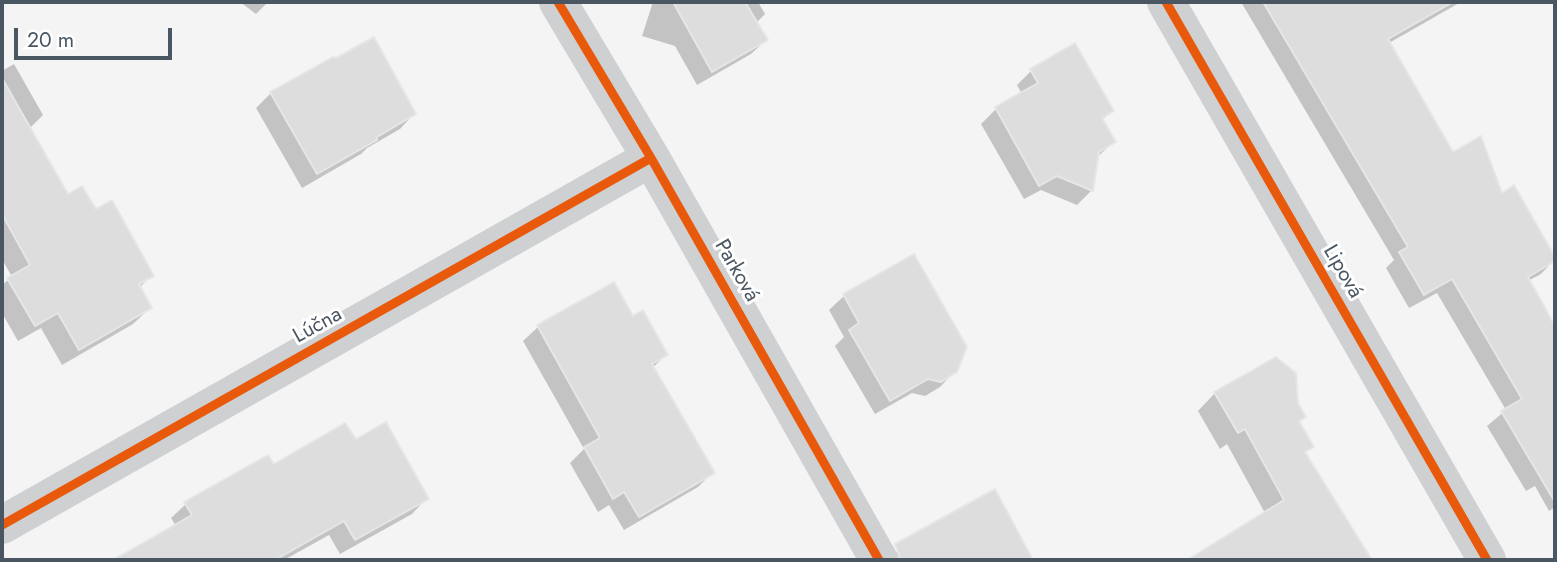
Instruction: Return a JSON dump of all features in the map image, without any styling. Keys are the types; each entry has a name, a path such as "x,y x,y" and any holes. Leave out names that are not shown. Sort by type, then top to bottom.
{"street":[{"name":"Parková","path":"558,2 651,158 879,560"},
{"name":"Lipová","path":"1166,2 1488,560"},
{"name":"Lúčna","path":"6,514 651,158"}],"building":[{"path":"673,2 745,2 768,40 712,72"},
{"path":"1263,2 1453,2 1388,39 1453,152 1481,136 1502,193 1514,185 1555,257 1555,261 1528,277 1555,326 1555,502 1501,411 1522,399 1452,279 1424,295 1399,252 1408,247"},
{"path":"374,37 416,114 317,174 270,92"},
{"path":"1075,43 1114,111 1102,118 1116,142 1099,152 1093,191 1057,176 1039,186 995,107 1038,83 1030,69"},
{"path":"2,78 68,194 82,186 96,209 112,200 154,276 139,284 152,308 79,350 58,313 35,326 7,278 30,265 2,214"},
{"path":"914,254 967,347 957,372 941,382 928,379 890,401 849,330 859,323 843,294"},
{"path":"614,282 633,316 643,310 668,355 652,364 715,473 639,517 624,492 613,499 584,447 600,438 537,325"},
{"path":"1276,357 1296,373 1298,403 1306,417 1299,421 1314,447 1305,452 1372,560 1187,560 1284,500 1245,429 1238,433 1214,392"},
{"path":"386,422 429,499 355,540 344,521 275,560 113,560 192,515 184,502 268,455 274,464 345,423 356,439"},
{"path":"995,489 1033,560 901,560 895,544"}],"cycle path":[{"path":"558,2 651,158 879,560"},
{"path":"1166,2 1487,560"},
{"path":"2,525 651,158"}]}
